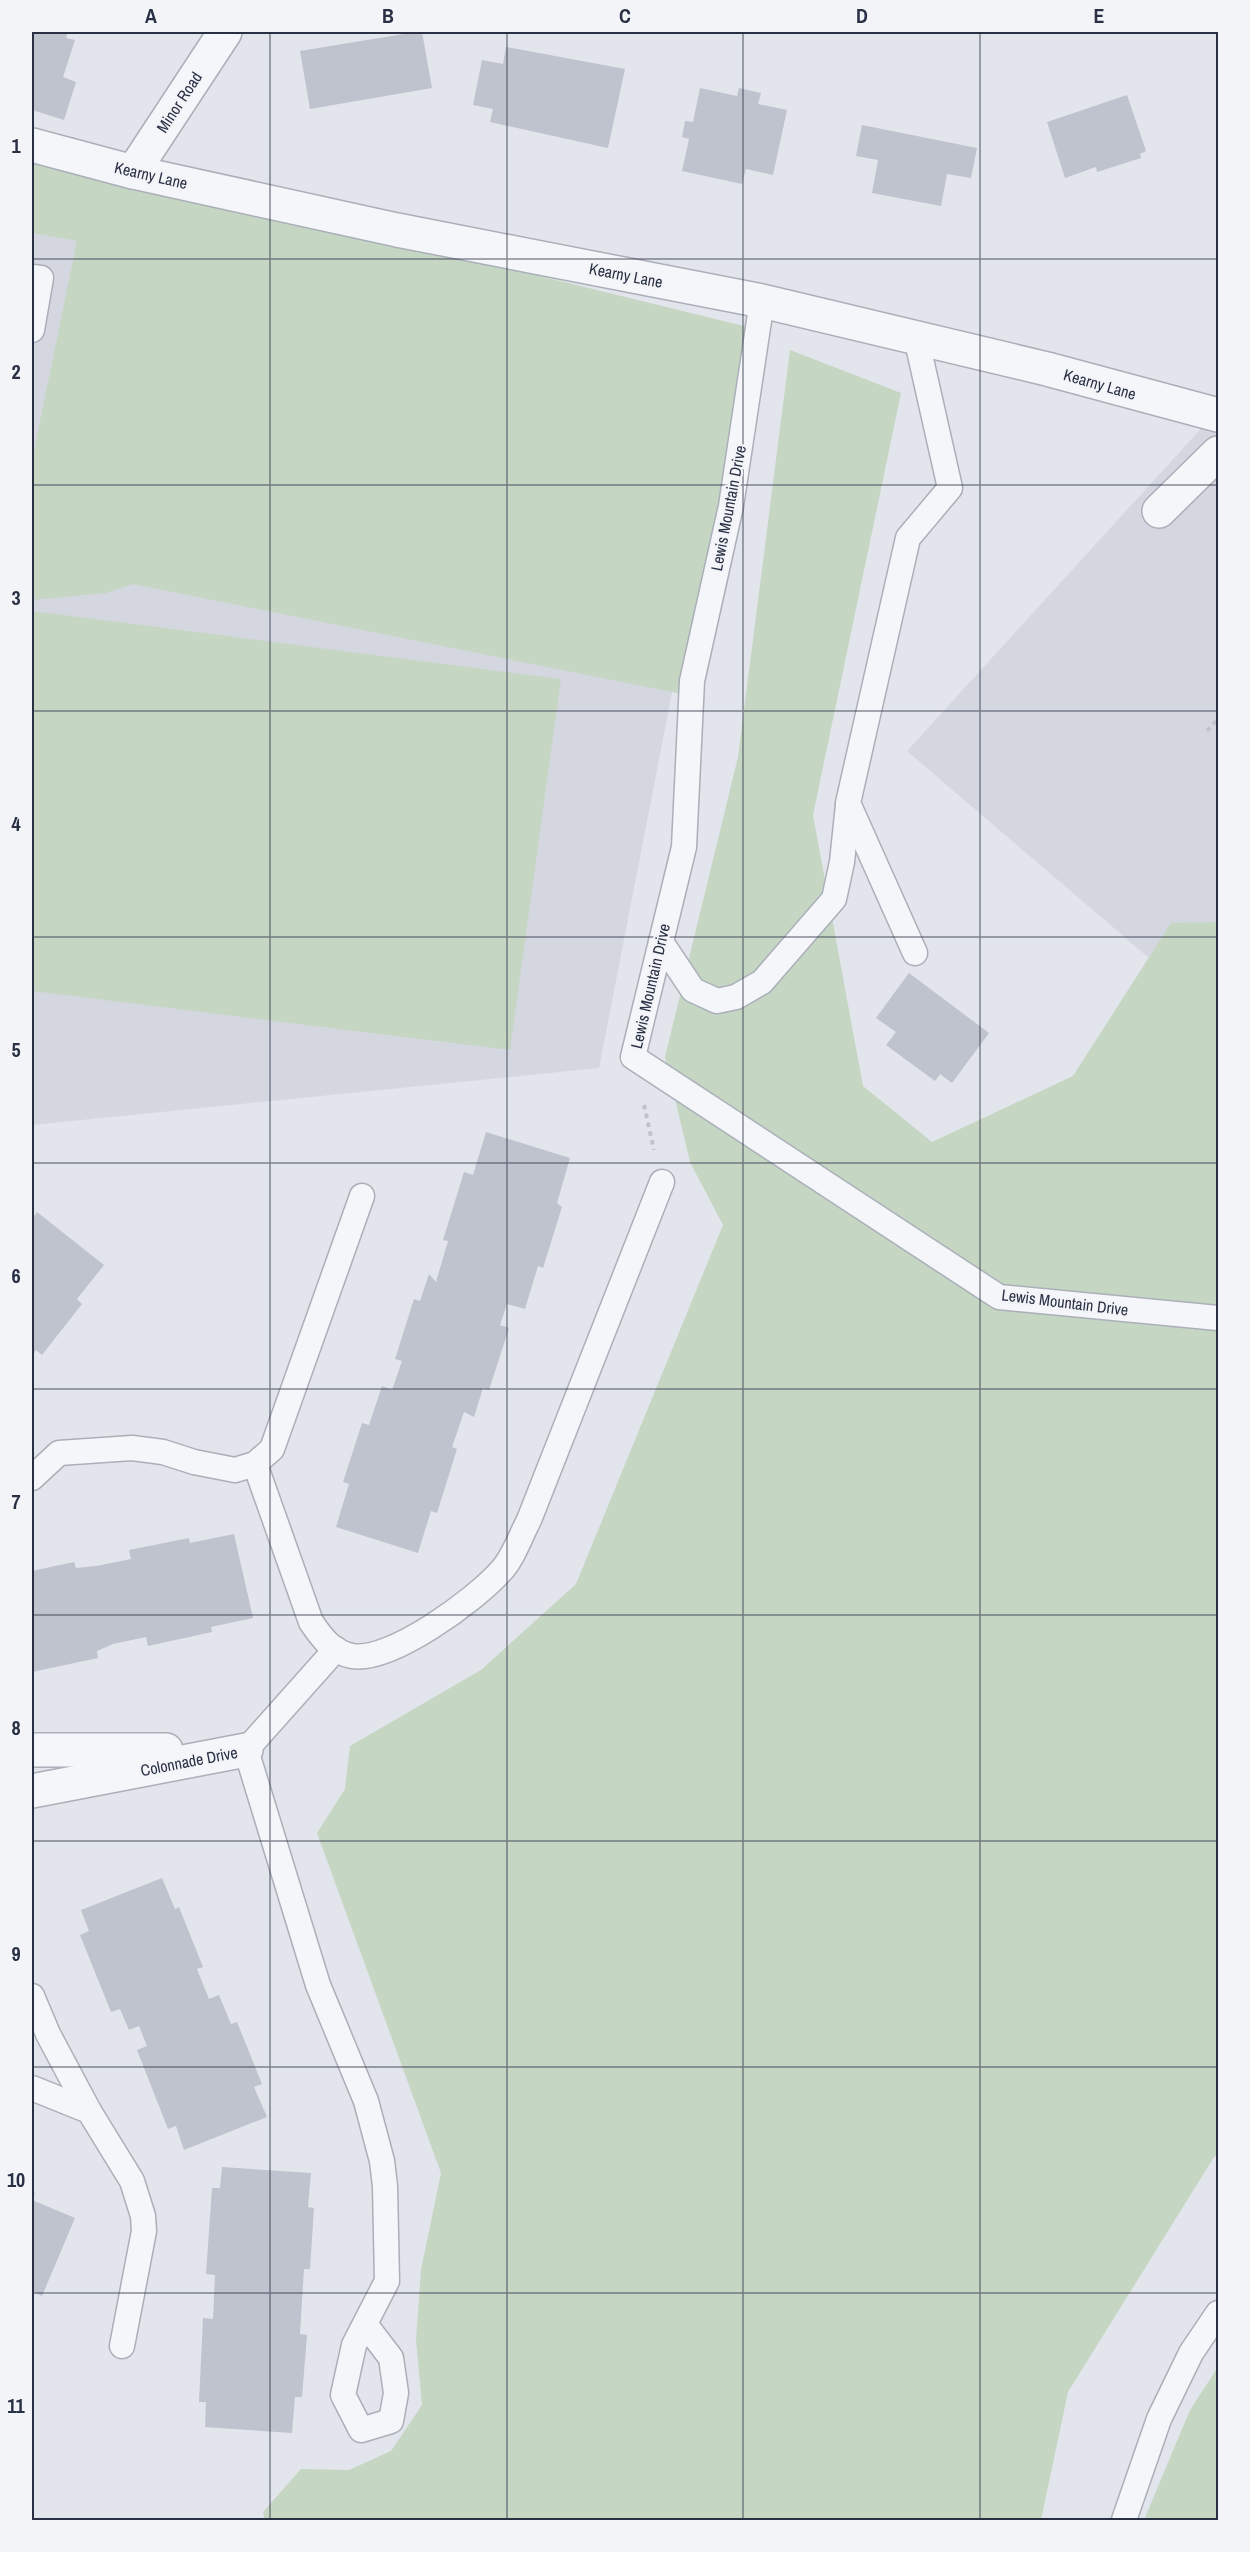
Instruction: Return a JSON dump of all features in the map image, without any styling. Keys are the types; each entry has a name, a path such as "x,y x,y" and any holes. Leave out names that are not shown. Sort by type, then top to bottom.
{"street":[{"name":"Minor Road","path":"133,172 225,32"},
{"name":"Kearny Lane","path":"32,145 133,172 397,230 762,302 1047,369 1218,416"},
{"path":"1159,511 1218,453"},
{"name":"Colonnade Drive","path":"32,1750 246,1750"},
{"name":"Colonnade Drive","path":"32,1791 246,1750"}],"lane":[{"path":"32,277 41,278 32,330"},
{"name":"Lewis Mountain Drive","path":"762,302 731,506 692,681 684,847 633,1057 999,1297 1218,1318"},
{"path":"661,942 693,990 717,1002 736,997 762,982 834,899 842,862 848,802 908,538 950,488 918,346 912,338"},
{"path":"848,802 915,953"},
{"path":"255,1464 311,1622 324,1641 352,1656 376,1655 423,1632 474,1596 502,1571 529,1520 662,1182"},
{"path":"32,1478 59,1453 132,1448 163,1452 194,1462 235,1470 255,1464 272,1449 362,1196"},
{"path":"336,1649 246,1750 318,1985 366,2101 382,2161 385,2186 387,2280 365,2324"},
{"path":"32,1996 48,2034 89,2111 132,2181 143,2216 144,2231 122,2346"},
{"path":"32,2088 89,2111"},
{"path":"1124,2520 1159,2419 1191,2353 1218,2313"}],"path":[{"path":"1207,731 1218,719"},
{"path":"633,1057 662,1182"}],"shaded area":[{"path":"32,183 742,333 599,1068 32,1125"},
{"path":"1218,410 1218,1017 907,751"}],"green space":[{"path":"32,152 752,328 682,694 133,584 106,593 32,600 32,460 77,241 32,233"},
{"path":"790,350 901,393 813,815 863,1086 932,1142 1073,1076 1171,923 1218,922 1218,2154 1068,2392 1041,2520 265,2520 263,2512 301,2469 349,2470 391,2451 422,2405 416,2340 421,2270 441,2173 317,1833 345,1789 350,1746 481,1670 576,1584 723,1225 690,1162 665,1057 738,757"},
{"path":"32,611 561,679 510,1050 32,991"},
{"path":"1218,2367 1218,2520 1144,2520 1190,2410"}],"building":[{"path":"32,32 68,32 66,38 75,40 63,77 76,82 64,120 32,110"},
{"path":"422,32 432,88 310,109 300,51"},
{"path":"506,47 625,69 608,148 490,122 493,109 473,105 482,60 503,64"},
{"path":"700,88 737,96 739,88 761,93 758,104 787,110 773,175 746,169 742,184 682,171 689,139 682,137 685,121 693,122"},
{"path":"1127,95 1146,151 1140,154 1141,158 1097,172 1096,167 1065,178 1047,122"},
{"path":"862,125 977,148 971,178 947,174 941,206 872,193 878,160 856,156"},
{"path":"909,973 989,1033 952,1083 940,1074 935,1081 886,1045 896,1032 876,1018"},
{"path":"486,1132 570,1158 557,1203 562,1207 543,1268 538,1266 525,1309 507,1304 500,1325 509,1328 489,1390 483,1388 474,1417 464,1412 452,1447 457,1449 437,1513 431,1511 418,1553 336,1527 349,1484 343,1482 362,1423 369,1425 382,1386 392,1390 402,1361 395,1359 414,1299 420,1301 429,1274 436,1282 448,1241 443,1240 464,1172 473,1175"},
{"path":"37,1212 104,1265 77,1299 82,1304 42,1355 36,1350 32,1356 32,1219"},
{"path":"234,1534 253,1618 211,1627 212,1632 148,1646 146,1637 113,1644 97,1651 98,1658 32,1672 32,1571 74,1562 76,1568 96,1566 131,1559 129,1550 189,1538 190,1543"},
{"path":"162,1878 175,1909 179,1907 203,1967 197,1969 209,1999 219,1995 231,2024 237,2022 262,2084 254,2087 267,2117 184,2150 176,2126 168,2129 137,2050 147,2046 139,2026 129,2030 120,2009 111,2012 80,1935 89,1931 81,1910"},
{"path":"222,2167 311,2173 308,2207 314,2208 310,2269 304,2269 300,2334 307,2335 302,2397 295,2397 292,2433 205,2427 206,2402 199,2402 203,2318 213,2319 215,2275 206,2274 212,2188 220,2188"},
{"path":"32,2200 75,2218 42,2296 32,2291"}]}
